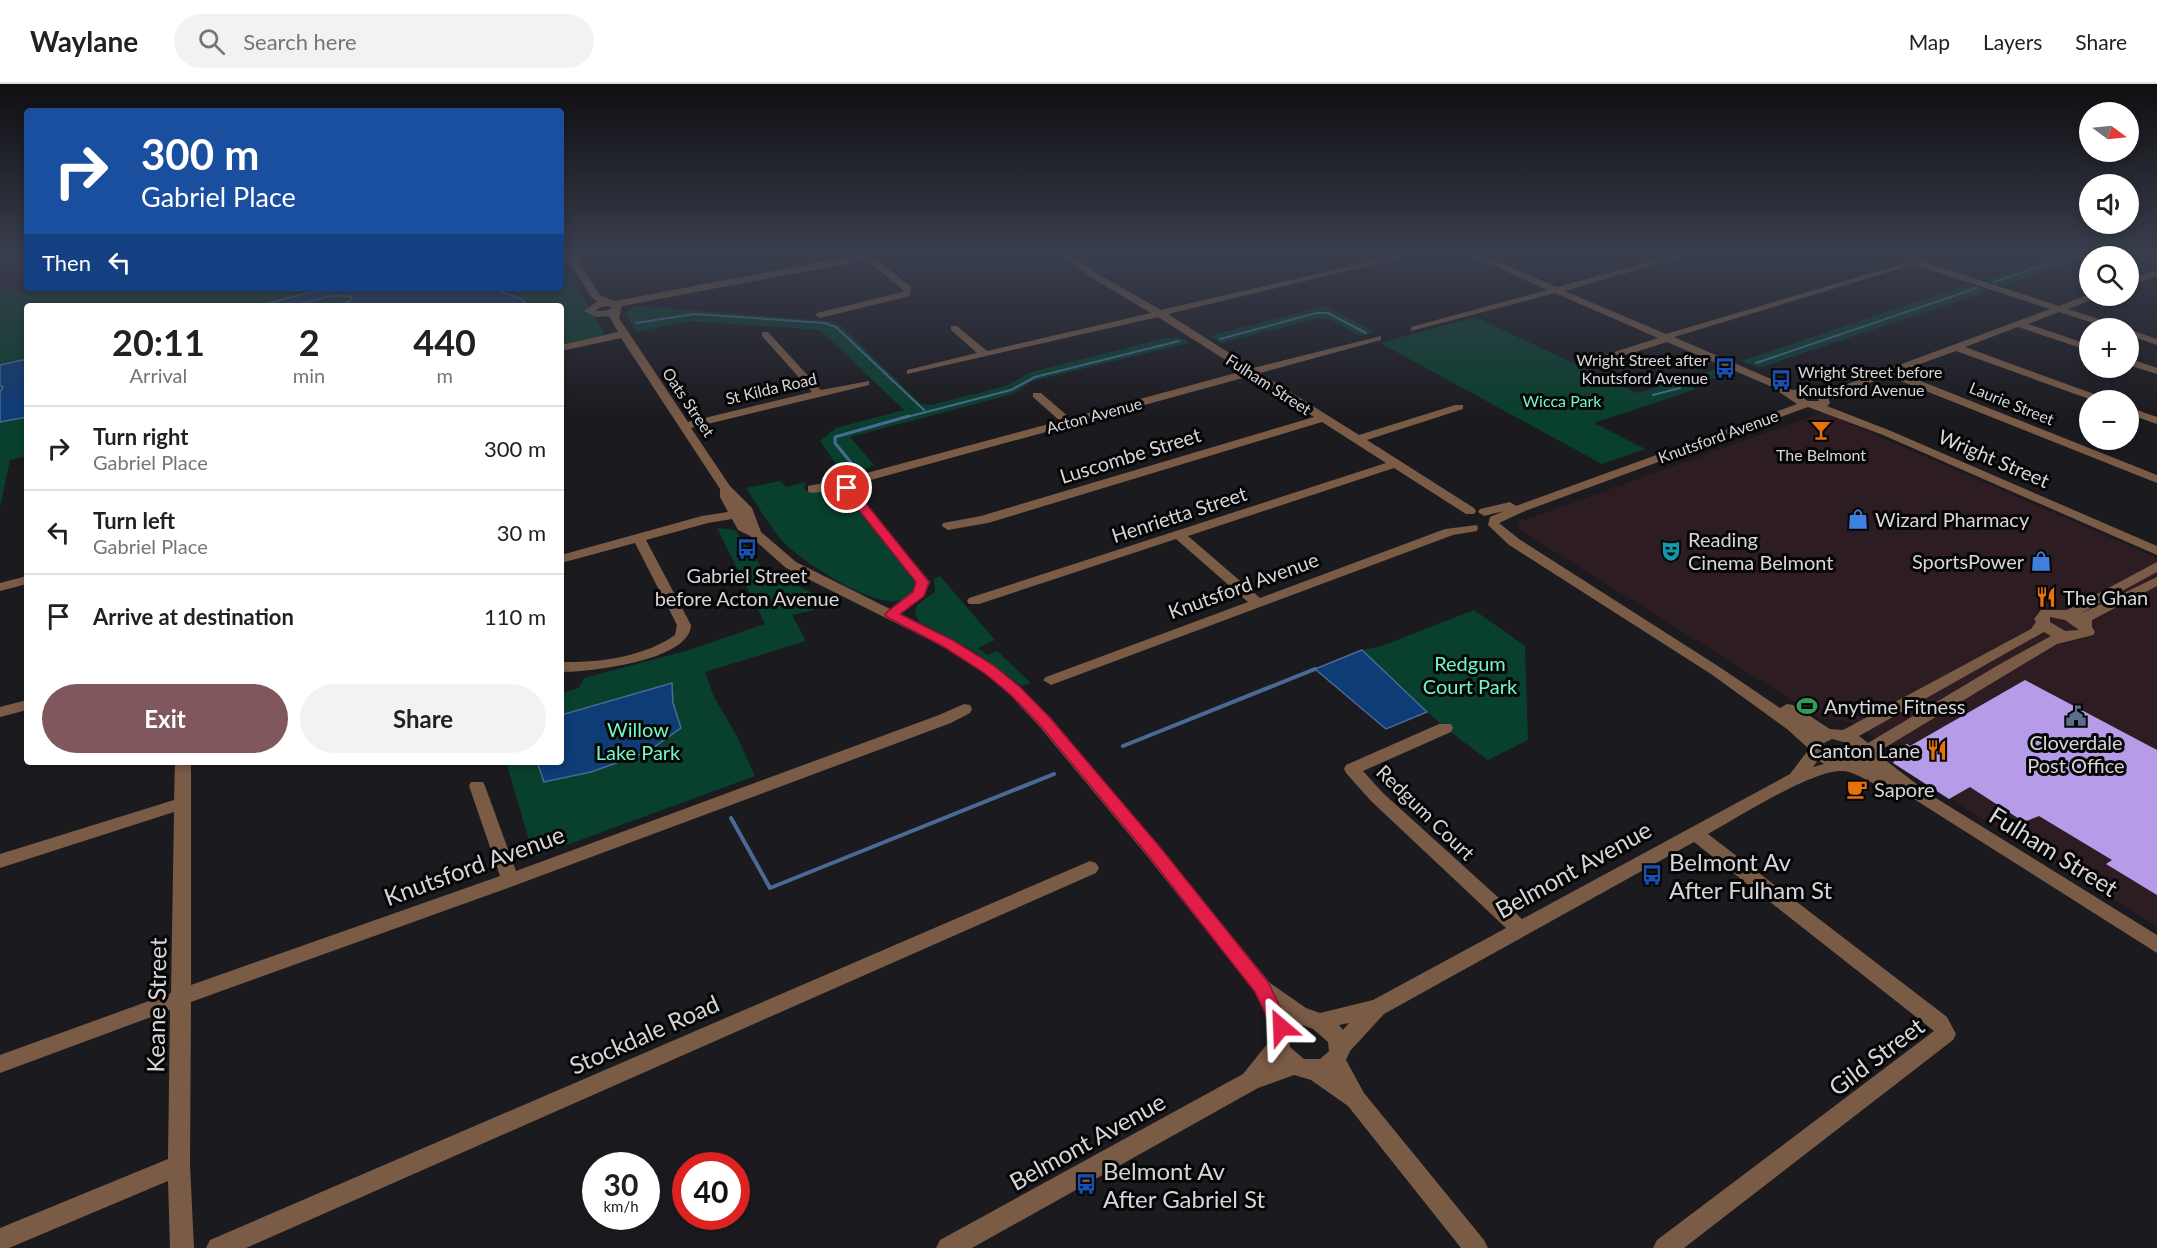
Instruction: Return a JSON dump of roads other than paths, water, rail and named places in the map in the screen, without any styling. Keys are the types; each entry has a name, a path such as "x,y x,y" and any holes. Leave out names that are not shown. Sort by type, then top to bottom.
{"street":[{"name":"Oats Street","path":"598,308 624,334"},
{"name":"Oats Street","path":"614,308 614,318 726,489 726,497 740,511"},
{"path":"820,315 848,308"},
{"name":"Fulham Street","path":"1151,308 1716,671 1737,688 1820,743"},
{"path":"911,372 1178,308"},
{"path":"1414,329 1488,308"},
{"name":"Wright Street","path":"1603,308 1816,403 2157,544"},
{"path":"1587,364 1757,308"},
{"path":"1838,391 2057,309 2085,318"},
{"path":"2018,324 2079,344"},
{"path":"954,328 985,355"},
{"path":"564,347 624,334"},
{"path":"765,334 819,394"},
{"path":"2139,336 2157,342"},
{"name":"Acton Avenue","path":"812,489 829,485 848,485 863,478 1377,338"},
{"path":"1956,347 2079,392"},
{"path":"2139,365 2157,371"},
{"name":"Laurie Street","path":"1888,372 2157,479"},
{"name":"St Kilda Road","path":"686,426 864,383"},
{"name":"Wright Street","path":"1796,394 1818,394 1816,403"},
{"name":"Knutsford Avenue","path":"1051,680 1450,532 1513,505 1788,404 1796,394"},
{"path":"1036,395 1068,422"},
{"name":"Wright Street","path":"1816,403 2157,551"},
{"name":"Knutsford Avenue","path":"1478,520 1521,508 1816,403"},
{"path":"1356,440 1459,407"},
{"path":"2139,415 2157,421"},
{"name":"Luscombe Street","path":"948,526 983,520 1322,418"},
{"name":"Henrietta Street","path":"974,601 1395,464"},
{"path":"848,485 849,492 923,582 919,593 891,615"},
{"path":"564,558 740,511 743,527 755,533 791,565 949,644 988,669 1015,691 1045,722 1153,851 1262,987 1334,1033 1337,1054 1356,1100 1476,1248"},
{"path":"1178,534 1258,603"},
{"path":"564,667 584,668 610,664 667,646 679,640 684,633 684,626 639,538"},
{"path":"2067,635 2052,630 2041,619 2046,614 2072,613 2157,566"},
{"path":"0,587 24,581"},
{"name":"Belmont Avenue","path":"1311,1019 1377,1008 1796,778 1846,766 1865,765 1869,754 2005,667 2052,641 2067,635 2082,636 2088,632 2085,627 2085,618 2157,581"},
{"path":"2064,615 2085,627"},
{"path":"1846,766 1827,758 1820,743 1846,736 2036,632 2043,623"},
{"path":"0,712 24,706"},
{"name":"Knutsford Avenue","path":"0,1065 182,997 510,880 938,722 964,710"},
{"name":"Redgum Court","path":"1445,728 1352,769 1377,797 1520,929"},
{"path":"1846,736 1869,754"},
{"name":"Belmont Avenue","path":"1796,778 1820,743"},
{"name":"Fulham Street","path":"1869,754 1924,799 2157,945"},
{"name":"Keane Street","path":"182,1248 178,1165 182,997 183,765"},
{"name":"Fulham Street","path":"1846,766 1924,799"},
{"path":"477,786 510,880"},
{"path":"0,861 183,803"},
{"name":"Gild Street","path":"1665,1248 1946,1034 1940,1023 1694,833"},
{"name":"Stockdale Road","path":"218,1248 1090,868"},
{"path":"1262,987 1279,1036 1281,1053 1356,1100"},
{"name":"Belmont Avenue","path":"1337,1054 1377,1008"},
{"path":"1279,1036 1293,1018 1311,1019"},
{"name":"Belmont Avenue","path":"1251,1081 1279,1036"},
{"path":"1305,1068 1323,1068 1337,1054"},
{"name":"Belmont Avenue","path":"948,1248 1251,1081 1305,1068"},
{"path":"0,1240 178,1165"}],"water":[{"path":"24,360 24,418 0,422 0,392 3,387 0,385 0,365"},
{"path":"1362,650 1427,712 1386,729 1315,669"},
{"path":"672,683 673,703 681,728 647,752 591,772 544,782 538,765 564,765 564,714"}],"waterway":[{"path":"1756,363 1917,308"},
{"path":"1220,339 1316,313 1328,313 1366,333"},
{"path":"636,323 695,314 824,323 836,327 924,410"},
{"path":"903,418 1011,390 1035,377 1179,341"},
{"path":"1653,395 1680,388"},
{"path":"853,465 835,443 835,437 909,416"},
{"path":"1123,746 1315,669"},
{"path":"731,818 770,888 1054,774"}],"place":[{"name":"Wright Street after Knutsford Avenue","path":"1725,368"},
{"name":"Wright Street before Knutsford Avenue","path":"1781,380"},
{"name":"The Belmont","path":"1821,430"},
{"name":"Wizard Pharmacy","path":"1858,519"},
{"name":"Gabriel Street before Acton Avenue","path":"747,549"},
{"name":"Reading Cinema Belmont","path":"1671,551"},
{"name":"SportsPower","path":"2041,561"},
{"name":"The Ghan","path":"2046,597"},
{"name":"Anytime Fitness","path":"1807,706"},
{"name":"Cloverdale Post Office","path":"2076,716"},
{"name":"Canton Lane","path":"1937,750"},
{"name":"Sapore","path":"1857,789"},
{"name":"Belmont Av After Fulham St","path":"1652,875"},
{"name":"Belmont Av After Gabriel St","path":"1086,1184"}],"park label":[{"name":"Wicca Park","path":"1562,400"},
{"name":"Redgum Court Park","path":"1470,674"},
{"name":"Willow Lake Park","path":"638,740"}]}
